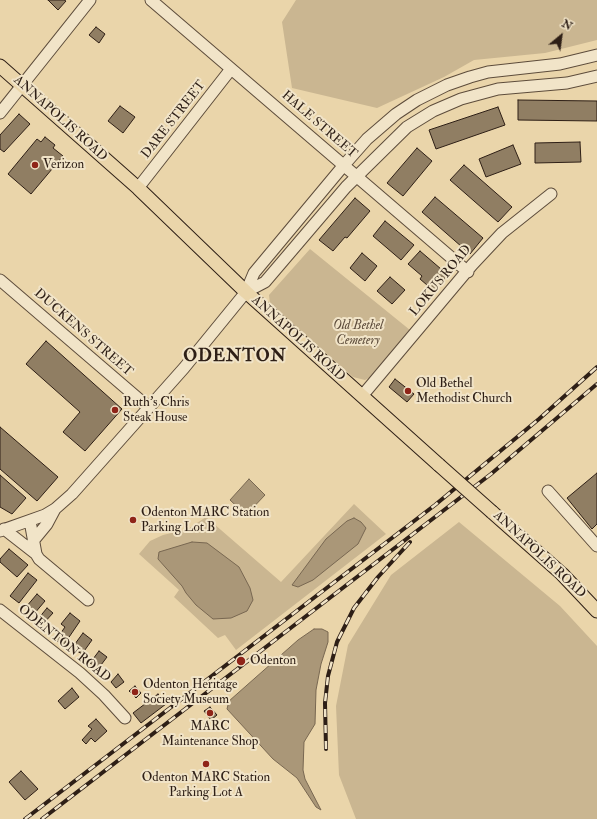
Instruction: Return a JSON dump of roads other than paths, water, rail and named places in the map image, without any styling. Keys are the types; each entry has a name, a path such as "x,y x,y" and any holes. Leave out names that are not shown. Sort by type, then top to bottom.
{"main road":[{"name":"ANNAPOLIS ROAD","path":"0,66 138,188 246,292 562,574 597,611"}],"street":[{"path":"0,113 90,0"},
{"name":"HALE STREET","path":"151,0 468,272"},
{"path":"33,541 47,524 55,509 97,466 184,368 246,292 254,273 344,165 367,139 396,114 417,100 447,85 488,72 560,64 597,55"},
{"name":"DARE STREET","path":"138,188 231,69"},
{"path":"246,292 265,282 356,176 407,127 433,111 461,99 498,88 567,83 597,76"},
{"name":"LOKUS ROAD","path":"362,396 468,272 472,265 502,233 551,194"},
{"name":"DUCKENS STREET","path":"0,280 148,407"},
{"path":"548,491 597,546"},
{"path":"2,530 30,521 55,509"},
{"path":"30,521 36,554"},
{"path":"2,530 36,554 45,565 88,600"},
{"name":"ODENTON ROAD","path":"0,610 80,673 125,718"}],"railway":[{"path":"25,819 435,505 539,419 597,367"},
{"path":"42,819 491,474 597,384"},
{"path":"326,749 325,703 328,676 337,642 354,608 378,577 410,542"}],"place":[{"name":"Verizon","path":"35,165"},
{"name":"Old Bethel Methodist Church","path":"408,391"},
{"name":"Ruth's Chris Steak House","path":"115,410"},
{"name":"Odenton MARC Station Parking Lot B","path":"133,520"},
{"name":"Odenton","path":"241,661"},
{"name":"Odenton Heritage Society Museum","path":"135,692"},
{"name":"MARC Maintenance Shop","path":"210,713"},
{"name":"Odenton MARC Station Parking Lot A","path":"206,764"}],"district":[{"name":"ODENTON","path":"235,357"}],"park label":[{"name":"Old Bethel Cemetery","path":"358,334"}]}
